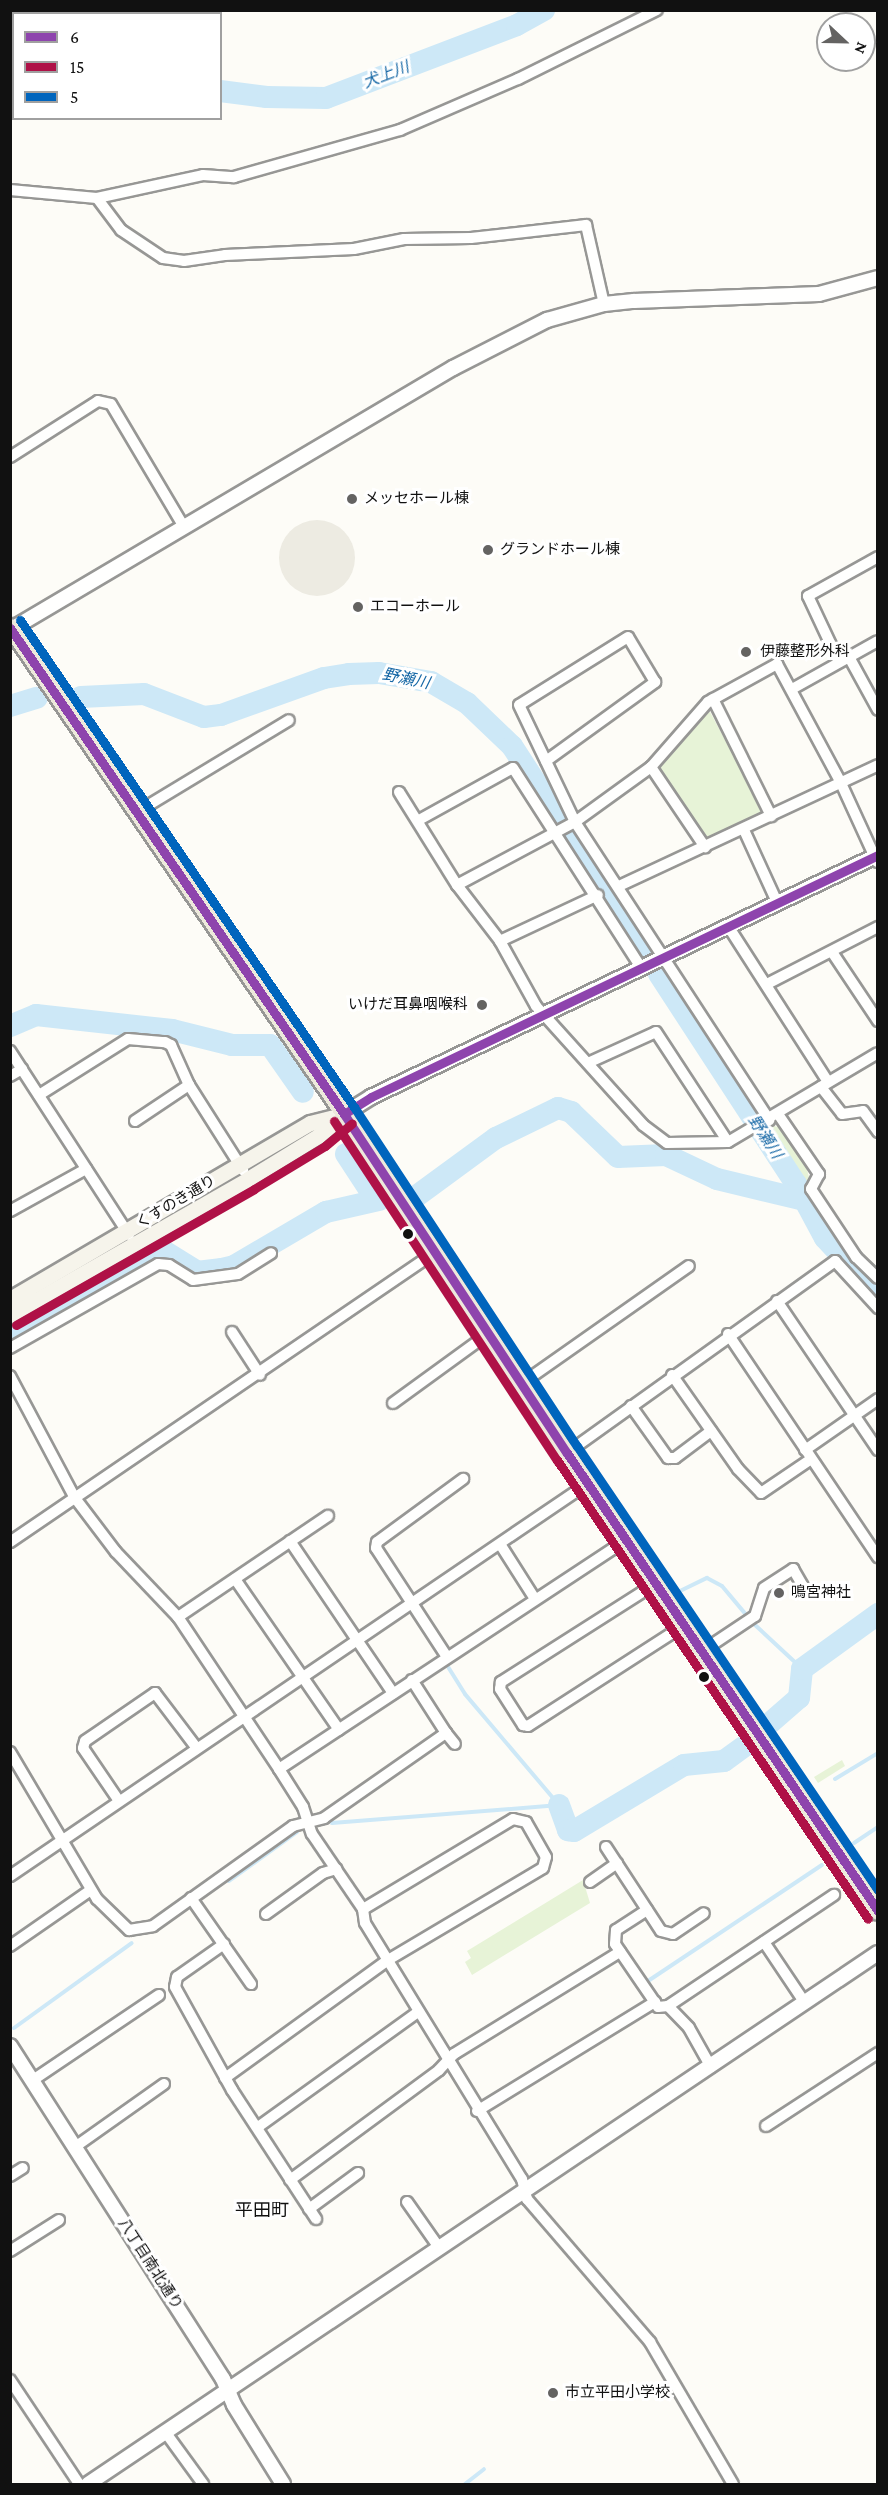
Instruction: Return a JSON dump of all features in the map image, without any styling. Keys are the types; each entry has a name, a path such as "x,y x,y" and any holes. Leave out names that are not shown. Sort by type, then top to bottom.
{"main road":[{"path":"11,629 139,811 266,1006 344,1114 587,1484 878,1912"},
{"name":"くすのき通り","path":"10,1299 310,1123 344,1114"},
{"name":"くすのき通り","path":"10,1315 134,1247 248,1179 318,1136 344,1114"}],"street":[{"path":"10,190 97,198 203,175 234,177 400,130 518,79 657,10"},
{"path":"97,198 121,230 163,258 184,261 225,255 354,249 404,239 471,238 586,225 604,304"},
{"path":"11,629 514,334 569,312 604,304 819,294 878,278"},
{"path":"10,457 98,401 111,404 184,527"},
{"path":"878,557 808,596 844,660 878,710"},
{"path":"546,761 655,682 628,637 519,705 573,823 619,886 766,1121 819,1174 811,1189 856,1257 878,1278"},
{"path":"792,689 878,641"},
{"path":"457,885 573,823 651,767 713,699 777,664 840,781 876,858"},
{"path":"713,699 771,816"},
{"path":"139,811 289,720"},
{"path":"619,886 744,830 840,781 878,765"},
{"path":"651,767 705,847"},
{"path":"419,820 513,768 598,895 641,967"},
{"path":"399,792 419,820 457,885 500,941 544,1014 590,1062 643,1125 667,1143 729,1142 878,1053"},
{"path":"744,830 777,902"},
{"name":"くすのき通り","path":"344,1114 370,1097 777,902 876,858"},
{"path":"500,941 598,895"},
{"path":"728,926 767,984 842,1114 863,1111 878,1132"},
{"path":"767,984 878,927"},
{"path":"832,952 878,1022"},
{"path":"590,1062 656,1032 729,1142"},
{"path":"39,1095 132,1038 171,1046 189,1085 248,1179"},
{"path":"10,1051 127,1231 134,1247"},
{"path":"10,1076 22,1069"},
{"path":"135,1121 189,1085"},
{"path":"10,1211 86,1169"},
{"path":"10,1348 158,1263 169,1265 193,1280 238,1274 271,1253"},
{"path":"10,1542 260,1375 434,1253"},
{"path":"567,1453 728,1334 835,1261 878,1308"},
{"path":"521,1384 689,1266"},
{"path":"777,1301 878,1450"},
{"path":"232,1332 260,1375"},
{"path":"393,1403 488,1334"},
{"path":"728,1334 878,1557"},
{"path":"672,1375 711,1431 761,1493 878,1399"},
{"path":"10,1376 75,1498 116,1552 178,1617 279,1769 336,1869 363,1909 365,1923 477,2111 522,2179 525,2192 574,2257 650,2342 733,2484"},
{"path":"631,1406 668,1458 675,1458 711,1431"},
{"path":"447,1657 376,1548 377,1542 463,1479"},
{"path":"10,1876 196,1747 303,1678 587,1484"},
{"path":"178,1617 328,1516"},
{"path":"279,1769 626,1540"},
{"path":"291,1541 393,1693"},
{"path":"500,1544 535,1599"},
{"path":"701,1652 755,1616 764,1588 793,1569 803,1586"},
{"path":"235,1579 339,1730"},
{"path":"655,1584 501,1682 500,1689 523,1725 528,1726 683,1626"},
{"path":"412,1680 455,1744"},
{"path":"119,1801 84,1748 85,1741 155,1693 196,1747"},
{"path":"10,1752 64,1839 91,1890 129,1930 153,1926 293,1826 324,1818 447,1733"},
{"path":"225,2078 388,1960 543,1868 546,1857 526,1822 513,1819 363,1909"},
{"path":"606,1847 661,1931 674,1934 704,1913"},
{"path":"590,1882 617,1863"},
{"path":"266,1914 323,1873 336,1869"},
{"path":"10,1946 91,1890"},
{"path":"647,1910 616,1930 615,1944 658,2007 669,2006 834,1894"},
{"path":"191,1898 251,1984"},
{"path":"764,1942 805,2003"},
{"path":"224,1944 177,1977 175,1987 225,2078 316,2219"},
{"path":"290,2180 448,2062 454,2054 620,1952"},
{"path":"88,2484 878,1953"},
{"path":"33,2080 159,1995"},
{"path":"477,2111 654,2002"},
{"path":"669,2006 689,2028 711,2067"},
{"path":"258,2127 418,2012"},
{"name":"八丁目南北通り","path":"10,2046 228,2391 283,2484"},
{"path":"766,2126 878,2053"},
{"path":"75,2147 164,2084"},
{"path":"10,2176 23,2168"},
{"path":"309,2208 358,2173"},
{"path":"407,2202 440,2249"},
{"path":"10,2251 59,2220"},
{"path":"10,2380 79,2484"},
{"path":"166,2433 203,2484"}],"green space":[{"path":"710,712 763,810 760,816 712,839 704,837 660,771 660,762 705,713"},
{"path":"770,1125 782,1128 805,1162 809,1177 805,1187 767,1128"},
{"path":"842,1760 845,1766 818,1783 814,1777"},
{"path":"583,1880 590,1903 472,1975 465,1962 471,1958 467,1951"}],"shaded area":[{"path":"317,520 331,523 344,531 352,544 355,558 352,572 344,585 331,593 317,596 303,593 290,585 282,572 279,558 282,544 290,531 303,523"}],"waterway":[{"name":"犬上川","path":"222,91 267,97 326,98 517,25 544,10"},
{"name":"野瀬川","path":"81,697 144,694 204,717 221,715 324,678 349,674 379,673 431,682 467,703 512,746 645,951"},
{"name":"野瀬川","path":"10,706 37,698"},
{"name":"野瀬川","path":"659,974 796,1184 825,1238 878,1295"},
{"path":"10,1026 36,1015 172,1030 232,1045 270,1045 303,1092"},
{"path":"418,1195 496,1138 558,1108 571,1112 618,1157 666,1155 717,1179 804,1200"},
{"path":"346,1154 376,1200"},
{"path":"10,1335 164,1251 197,1272 222,1269 234,1266 326,1212 379,1200"},
{"path":"680,1591 707,1578 722,1586 747,1616"},
{"path":"770,1723 799,1698 802,1669 878,1614"},
{"path":"754,1624 797,1664 805,1666"},
{"path":"332,1823 559,1805 465,1694 446,1664"},
{"path":"559,1805 568,1830 574,1831 684,1765 724,1761 743,1747"},
{"path":"835,1779 878,1753"},
{"path":"854,1843 878,1827"},
{"path":"229,1881 297,1832"},
{"path":"648,1981 822,1865"},
{"path":"14,2028 132,1943"},
{"path":"465,2484 484,2469"}],"transit line":[{"name":"5","path":"20,620 354,1107 577,1446 878,1890"},
{"name":"6","path":"10,628 344,1114 567,1453 878,1911"},
{"name":"6","path":"344,1114 371,1097 878,855"},
{"name":"15","path":"334,1121 557,1460 868,1919"},
{"name":"15","path":"16,1325 254,1189 325,1146 352,1123"}],"place":[{"name":"メッセホール棟","path":"352,499"},
{"name":"グランドホール棟","path":"488,550"},
{"name":"エコーホール","path":"358,607"},
{"name":"伊藤整形外科","path":"746,652"},
{"name":"いけだ耳鼻咽喉科","path":"482,1005"},
{"name":"鳴宮神社","path":"779,1593"},
{"name":"市立平田小学校","path":"553,2393"}],"district":[{"name":"平田町","path":"262,2210"}]}
